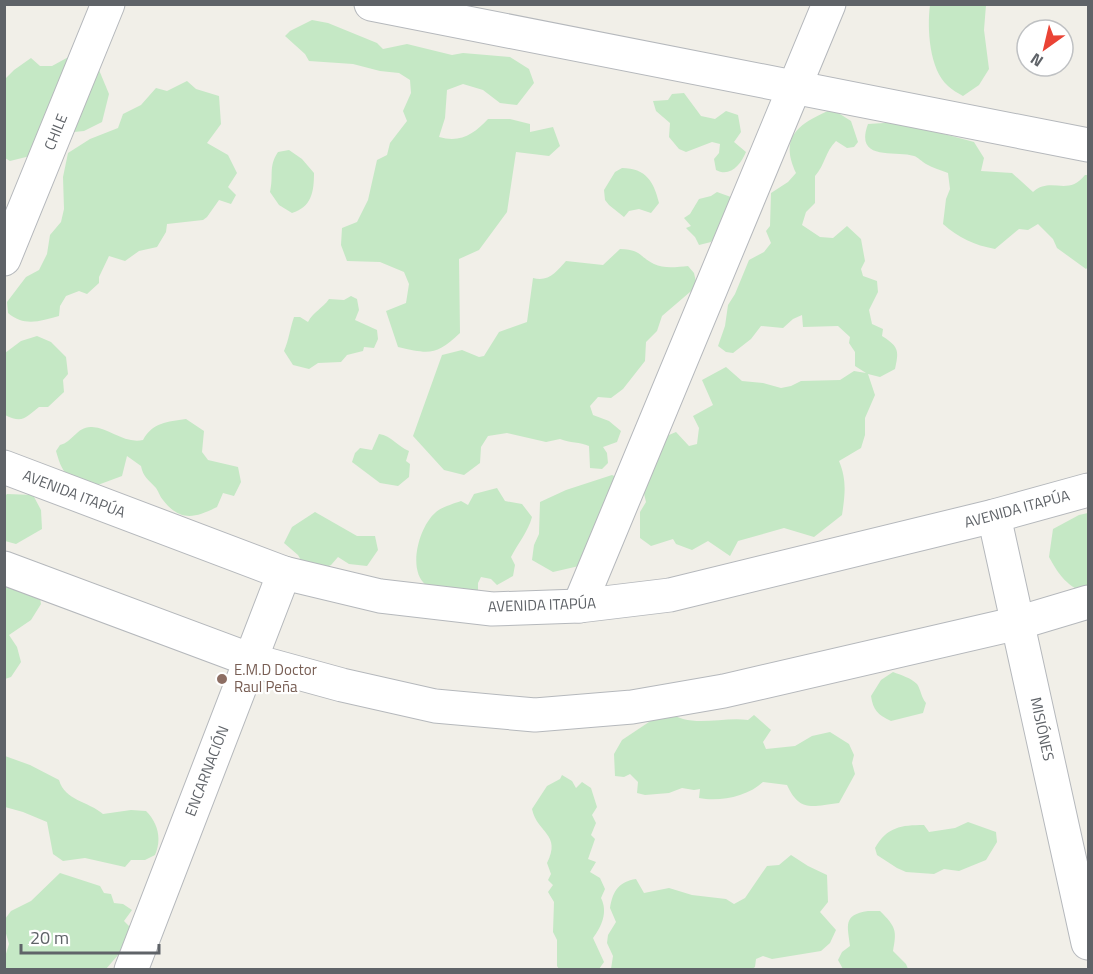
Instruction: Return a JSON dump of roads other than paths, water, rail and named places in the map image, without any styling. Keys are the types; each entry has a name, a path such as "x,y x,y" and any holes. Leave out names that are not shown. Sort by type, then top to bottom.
{"street":[{"name":"CHILE","path":"4,259 108,4"},
{"path":"371,4 1089,145"},
{"path":"579,606 829,4"},
{"name":"AVENIDA ITAPÚA","path":"4,467 284,573 380,596 481,608 579,606 670,595 994,516 1089,490"},
{"name":"MISIÓNES","path":"994,516 1089,943"},
{"path":"4,568 251,660 342,685 435,706 535,715 633,707 724,691 1018,623 1089,602"},
{"name":"ENCARNACIÓN","path":"131,969 284,573"}],"place":[{"name":"E.M.D Doctor Raul Peña","path":"222,679"}]}
